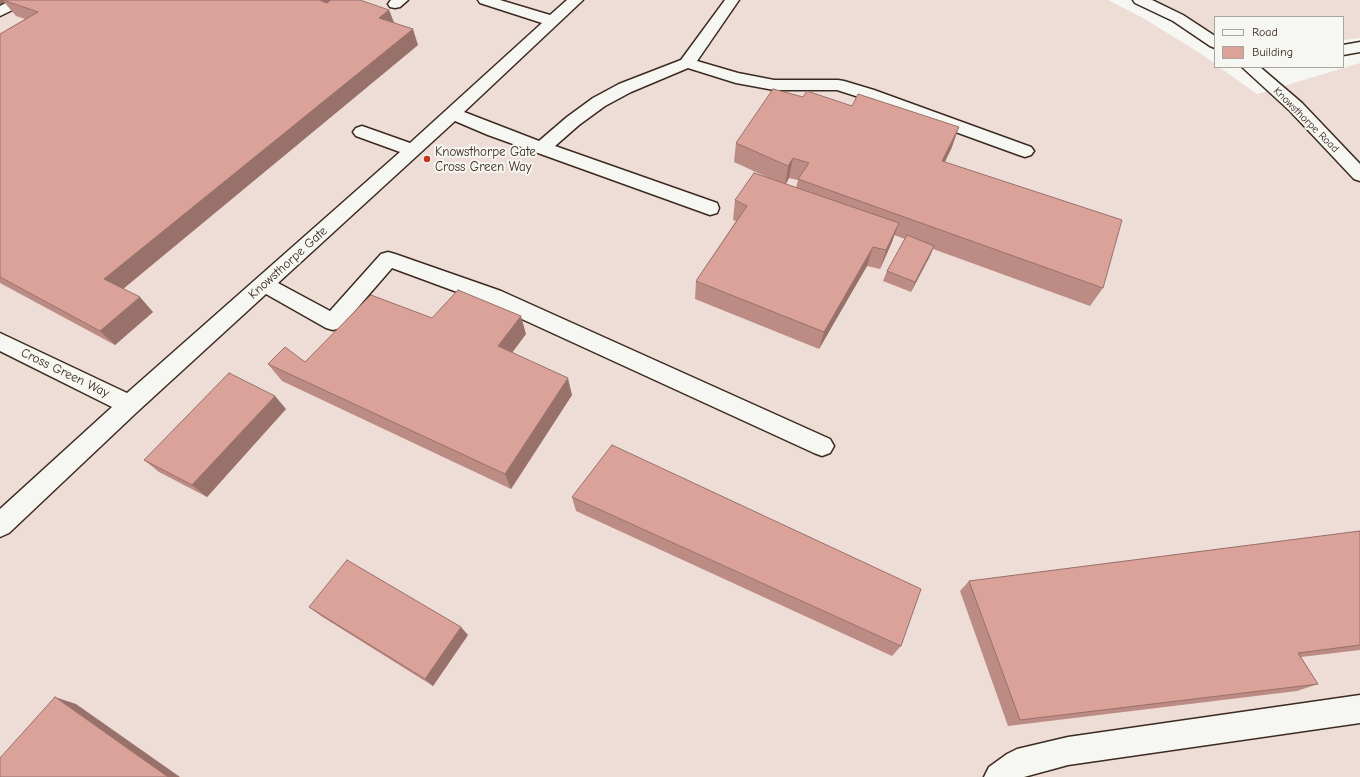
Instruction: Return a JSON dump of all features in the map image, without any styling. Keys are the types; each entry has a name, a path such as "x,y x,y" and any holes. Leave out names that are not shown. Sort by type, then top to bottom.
{"street":[{"path":"0,12 22,0"},
{"path":"485,0 553,21"},
{"name":"Knowsthorpe Gate","path":"0,525 129,405 453,114 576,0"},
{"path":"542,148 573,121 599,102 624,88 687,64 732,0"},
{"path":"1140,0 1178,18 1214,42"},
{"path":"1344,50 1360,47"},
{"path":"687,64 736,78 774,85 838,85 868,94 1025,151"},
{"name":"Knowsthorpe Road","path":"1257,68 1360,175"},
{"path":"453,114 542,148 710,208"},
{"path":"362,132 413,150"},
{"path":"264,284 332,322 388,259 494,297 822,446"},
{"name":"Cross Green Way","path":"0,341 129,405"},
{"path":"999,777 1017,764 1068,751 1360,709"}],"shaded area":[{"path":"0,0 1108,0 1143,18 1203,55 1214,63 1214,68 1220,68 1257,94 1360,63 1360,777 0,777"},
{"path":"1151,0 1360,0 1360,38 1344,40 1344,16 1214,16 1214,35"}],"building":[{"path":"3,0 319,0 327,3 331,0 360,0 389,10 379,18 413,29 104,279 140,297 100,331 0,277 0,34 38,12"},
{"path":"773,89 803,97 807,91 852,106 858,94 959,127 942,161 1122,220 1103,288 798,179 809,163 793,158 788,166 736,143"},
{"path":"754,173 899,223 886,250 873,247 824,332 696,281 747,206 735,200"},
{"path":"907,235 934,246 915,282 887,271"},
{"path":"458,290 521,316 498,346 568,378 505,474 268,364 285,347 305,362 371,295 432,318"},
{"path":"229,373 275,396 192,485 144,460"},
{"path":"612,445 921,589 901,646 572,497"},
{"path":"1360,531 1360,645 1298,653 1318,684 1020,720 969,581"},
{"path":"347,560 461,627 425,679 309,607"},
{"path":"55,697 168,777 0,777 0,758"}],"place":[{"name":"Knowsthorpe Gate Cross Green Way","path":"427,159"}]}
